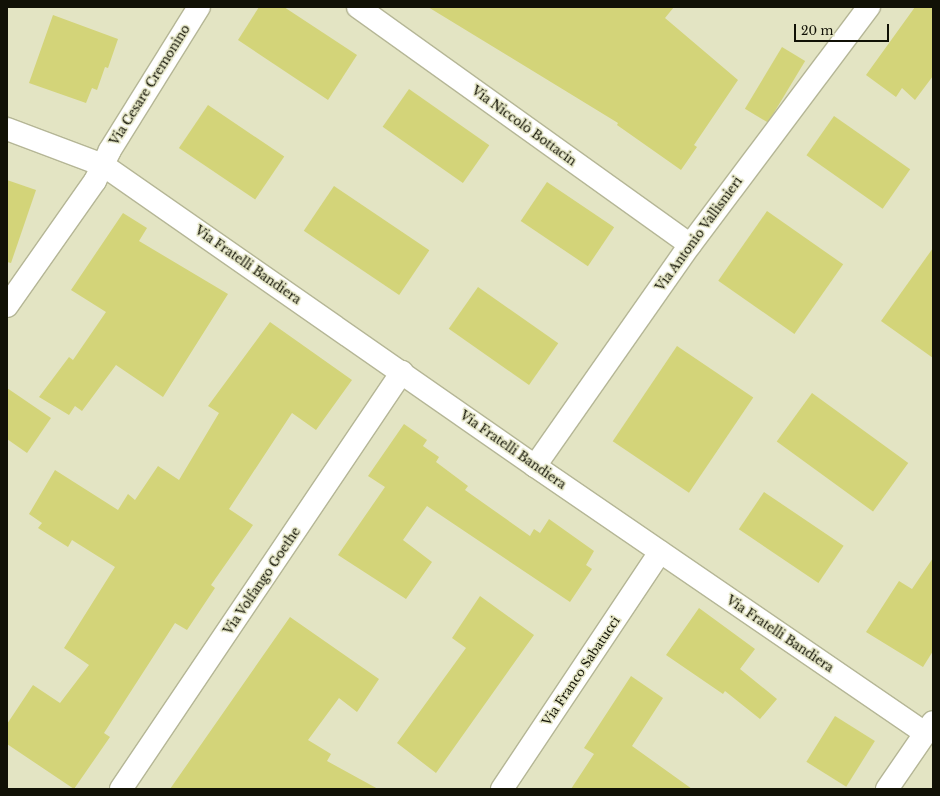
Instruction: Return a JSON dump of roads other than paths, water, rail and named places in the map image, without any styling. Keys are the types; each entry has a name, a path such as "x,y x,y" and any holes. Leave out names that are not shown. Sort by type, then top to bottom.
{"street":[{"name":"Via Cesare Cremonino","path":"7,306 103,165 199,7"},
{"name":"Via Niccolò Bottacin","path":"358,7 690,245"},
{"name":"Via Antonio Vallisnieri","path":"536,466 690,245 868,7"},
{"path":"7,129 103,165"},
{"name":"Via Fratelli Bandiera","path":"103,165 660,552 929,727"},
{"name":"Via Volfango Goethe","path":"121,789 402,372"},
{"name":"Via Franco Sabatucci","path":"502,789 660,552"},
{"path":"887,789 929,727"}]}
